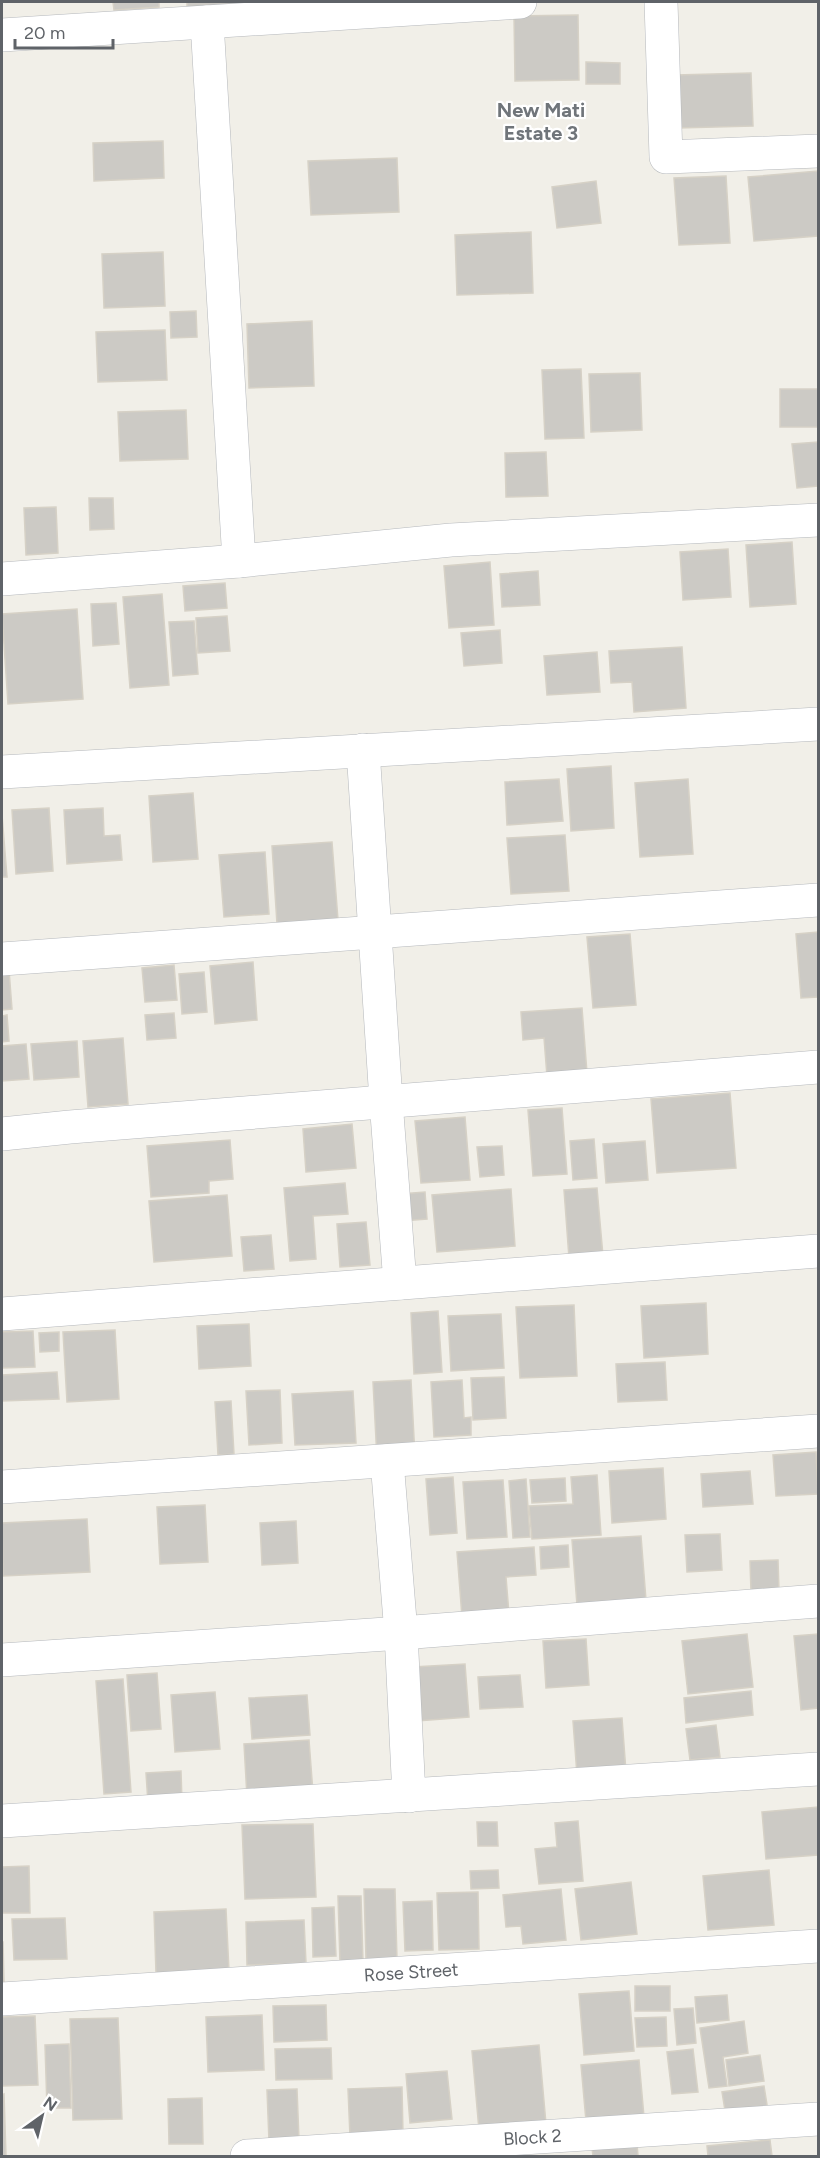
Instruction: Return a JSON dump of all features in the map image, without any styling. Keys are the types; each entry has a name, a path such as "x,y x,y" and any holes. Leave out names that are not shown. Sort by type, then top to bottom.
{"street":[{"path":"2,35 520,2"},
{"path":"661,2 666,157 819,151"},
{"path":"207,22 239,561"},
{"path":"2,579 239,561 451,540 819,520"},
{"path":"2,772 819,723"},
{"path":"363,750 400,1283"},
{"path":"2,959 819,900"},
{"path":"2,1134 70,1126 819,1067"},
{"path":"2,1314 819,1251"},
{"path":"2,1487 819,1431"},
{"path":"387,1461 401,1633 409,1796"},
{"path":"2,1660 401,1633 819,1601"},
{"path":"2,1821 819,1769"},
{"name":"Rose Street","path":"2,1999 819,1946"},
{"name":"Block 2","path":"247,2157 561,2146 819,2119"}],"building":[{"path":"113,2 159,2 159,7 114,10"},
{"path":"187,2 250,2 250,6 187,11"},
{"path":"578,15 579,80 515,81 514,16"},
{"path":"586,62 620,63 620,84 586,84"},
{"path":"751,73 753,126 678,128 676,75"},
{"path":"163,141 164,178 94,181 93,143"},
{"path":"397,158 399,212 311,215 308,161"},
{"path":"818,171 818,236 754,241 748,177"},
{"path":"726,176 730,243 679,245 674,178"},
{"path":"596,181 601,223 557,228 552,187"},
{"path":"531,232 533,293 457,295 455,235"},
{"path":"163,252 165,306 104,308 102,254"},
{"path":"196,311 197,337 171,338 170,312"},
{"path":"312,321 314,386 249,388 247,324"},
{"path":"165,330 167,380 98,382 96,332"},
{"path":"581,369 584,438 545,439 542,370"},
{"path":"640,373 642,430 591,432 589,374"},
{"path":"780,389 818,389 818,427 780,427"},
{"path":"186,410 188,459 120,461 118,412"},
{"path":"818,442 818,486 797,488 792,444"},
{"path":"546,452 548,496 506,497 505,453"},
{"path":"89,498 113,498 114,529 90,530"},
{"path":"56,507 58,553 26,555 24,508"},
{"path":"792,542 796,604 750,607 746,545"},
{"path":"728,549 731,597 683,600 680,552"},
{"path":"490,562 494,625 449,628 444,566"},
{"path":"538,571 540,605 502,607 500,574"},
{"path":"225,583 227,608 185,611 183,586"},
{"path":"162,594 169,685 130,688 123,597"},
{"path":"116,603 119,644 93,646 91,604"},
{"path":"77,609 83,699 8,704 2,614"},
{"path":"227,616 230,651 198,653 196,618"},
{"path":"194,621 198,674 173,676 169,622"},
{"path":"500,630 502,663 464,666 461,633"},
{"path":"682,647 686,708 634,712 632,682 611,683 609,651"},
{"path":"597,652 600,692 547,695 544,656"},
{"path":"611,766 614,828 571,831 567,769"},
{"path":"559,779 563,821 507,825 505,782"},
{"path":"688,779 693,854 640,857 635,783"},
{"path":"193,793 198,859 153,862 149,796"},
{"path":"49,808 53,871 16,874 12,810"},
{"path":"103,808 104,836 120,835 122,860 67,864 64,810"},
{"path":"2,815 7,877 2,877"},
{"path":"565,835 569,891 511,894 507,838"},
{"path":"332,842 338,920 277,924 272,846"},
{"path":"265,852 269,914 224,917 219,855"},
{"path":"818,932 818,997 801,998 796,934"},
{"path":"630,934 636,1005 593,1008 587,937"},
{"path":"253,962 257,1020 215,1024 210,966"},
{"path":"174,965 177,1000 145,1002 142,968"},
{"path":"9,970 12,1009 2,1010 2,971"},
{"path":"204,972 207,1012 182,1014 179,974"},
{"path":"582,1008 587,1073 547,1076 544,1038 523,1040 521,1012"},
{"path":"174,1013 176,1038 147,1040 145,1015"},
{"path":"7,1015 9,1041 2,1042 2,1016"},
{"path":"123,1038 128,1104 88,1107 83,1041"},
{"path":"77,1041 79,1077 34,1080 31,1044"},
{"path":"26,1044 29,1079 2,1081 2,1046"},
{"path":"730,1093 736,1168 657,1173 651,1099"},
{"path":"562,1108 567,1174 533,1176 528,1110"},
{"path":"465,1117 470,1180 421,1183 415,1121"},
{"path":"352,1124 356,1168 306,1172 303,1129"},
{"path":"594,1139 597,1178 573,1180 570,1141"},
{"path":"230,1140 233,1179 209,1181 209,1193 151,1197 147,1146"},
{"path":"645,1141 648,1180 606,1183 603,1144"},
{"path":"502,1146 504,1175 480,1177 477,1147"},
{"path":"345,1183 348,1214 313,1216 316,1259 290,1261 284,1188"},
{"path":"597,1188 603,1256 569,1258 564,1190"},
{"path":"511,1189 515,1246 437,1252 432,1195"},
{"path":"425,1192 427,1219 402,1221 400,1194"},
{"path":"227,1195 232,1256 154,1262 149,1201"},
{"path":"366,1222 370,1265 340,1267 337,1224"},
{"path":"271,1235 274,1269 244,1271 241,1237"},
{"path":"706,1303 708,1354 644,1358 641,1306"},
{"path":"574,1305 577,1376 520,1378 516,1307"},
{"path":"438,1311 442,1372 414,1374 411,1313"},
{"path":"501,1314 504,1368 451,1371 448,1316"},
{"path":"249,1324 251,1366 199,1369 197,1326"},
{"path":"115,1330 119,1399 67,1402 63,1332"},
{"path":"33,1331 35,1367 2,1368 2,1332"},
{"path":"59,1332 59,1351 40,1352 39,1333"},
{"path":"665,1362 667,1400 618,1402 616,1364"},
{"path":"57,1372 59,1399 2,1401 2,1375"},
{"path":"504,1377 506,1418 473,1420 471,1378"},
{"path":"411,1380 415,1457 377,1459 373,1382"},
{"path":"462,1380 464,1418 471,1417 471,1435 434,1437 431,1382"},
{"path":"280,1390 282,1443 249,1445 246,1391"},
{"path":"353,1391 356,1443 295,1445 292,1394"},
{"path":"231,1401 234,1454 218,1455 215,1402"},
{"path":"816,1452 818,1494 776,1496 773,1455"},
{"path":"663,1468 666,1519 612,1523 609,1471"},
{"path":"750,1471 753,1504 703,1507 701,1474"},
{"path":"597,1475 601,1535 532,1539 529,1506 573,1504 571,1477"},
{"path":"453,1477 457,1533 430,1535 426,1479"},
{"path":"565,1478 566,1501 532,1503 530,1480"},
{"path":"526,1479 530,1537 513,1538 509,1481"},
{"path":"503,1480 507,1537 467,1539 463,1482"},
{"path":"205,1505 208,1562 160,1564 157,1507"},
{"path":"87,1519 90,1572 3,1576 2,1523"},
{"path":"296,1521 298,1563 262,1565 260,1523"},
{"path":"720,1534 722,1570 687,1572 685,1535"},
{"path":"641,1536 646,1600 577,1605 572,1540"},
{"path":"568,1545 569,1567 541,1569 540,1547"},
{"path":"534,1547 536,1575 506,1577 509,1614 462,1617 457,1552"},
{"path":"778,1560 779,1591 751,1592 750,1561"},
{"path":"747,1634 753,1687 688,1694 682,1641"},
{"path":"818,1634 818,1708 801,1710 794,1636"},
{"path":"586,1639 589,1685 546,1688 543,1641"},
{"path":"465,1664 469,1717 417,1721 413,1667"},
{"path":"157,1673 161,1729 131,1731 127,1675"},
{"path":"520,1675 523,1707 480,1709 478,1677"},
{"path":"123,1679 131,1792 104,1794 96,1681"},
{"path":"751,1691 753,1715 686,1723 684,1698"},
{"path":"215,1692 220,1749 175,1752 171,1695"},
{"path":"307,1695 310,1735 252,1739 249,1698"},
{"path":"622,1718 626,1772 577,1775 573,1721"},
{"path":"716,1725 720,1757 690,1760 686,1729"},
{"path":"309,1740 313,1793 247,1797 244,1744"},
{"path":"181,1771 182,1802 148,1803 146,1773"},
{"path":"818,1807 818,1855 766,1859 762,1812"},
{"path":"578,1821 583,1881 539,1884 535,1849 557,1847 555,1823"},
{"path":"477,1822 497,1822 498,1846 478,1846"},
{"path":"313,1824 316,1897 245,1899 242,1825"},
{"path":"29,1866 30,1913 2,1913 2,1867"},
{"path":"498,1870 499,1888 471,1889 470,1871"},
{"path":"769,1870 774,1925 708,1930 703,1876"},
{"path":"631,1882 637,1934 581,1940 575,1889"},
{"path":"364,1889 395,1889 397,1959 366,1959"},
{"path":"561,1889 566,1940 523,1944 521,1926 506,1927 503,1895"},
{"path":"478,1892 479,1949 439,1950 437,1893"},
{"path":"338,1896 361,1896 363,1962 340,1963"},
{"path":"432,1901 433,1950 405,1951 403,1902"},
{"path":"334,1907 336,1956 313,1957 312,1908"},
{"path":"226,1909 229,1971 156,1973 154,1912"},
{"path":"65,1918 67,1959 14,1960 12,1919"},
{"path":"304,1920 306,1963 247,1965 246,1922"},
{"path":"3,1942 4,1982 2,1982"},
{"path":"635,1986 670,1986 670,2011 635,2011"},
{"path":"629,1991 634,2051 584,2055 579,1994"},
{"path":"727,1995 729,2020 697,2023 695,1997"},
{"path":"326,2005 327,2040 274,2042 273,2006"},
{"path":"693,2008 696,2043 677,2045 674,2009"},
{"path":"262,2015 264,2070 208,2072 206,2017"},
{"path":"35,2016 38,2085 2,2086 2,2017"},
{"path":"666,2017 667,2046 637,2047 635,2018"},
{"path":"118,2018 122,2119 73,2120 70,2019"},
{"path":"744,2021 748,2053 723,2057 727,2086 709,2088 700,2028"},
{"path":"69,2044 71,2108 47,2108 45,2045"},
{"path":"539,2045 546,2124 479,2130 472,2051"},
{"path":"331,2048 332,2079 276,2080 275,2049"},
{"path":"693,2049 698,2092 672,2094 667,2052"},
{"path":"760,2055 764,2081 729,2086 726,2060"},
{"path":"639,2060 644,2117 586,2121 581,2065"},
{"path":"447,2071 452,2119 410,2123 406,2074"},
{"path":"764,2086 769,2117 727,2123 722,2092"},
{"path":"402,2087 403,2135 350,2137 348,2089"},
{"path":"297,2089 299,2140 269,2141 267,2090"},
{"path":"4,2094 6,2156 2,2156 2,2095"},
{"path":"202,2098 203,2144 169,2144 168,2099"},
{"path":"770,2140 772,2156 708,2156 707,2146"},
{"path":"637,2144 638,2156 593,2156 592,2148"}],"district":[{"name":"New Mati Estate 3","path":"541,122"}]}
